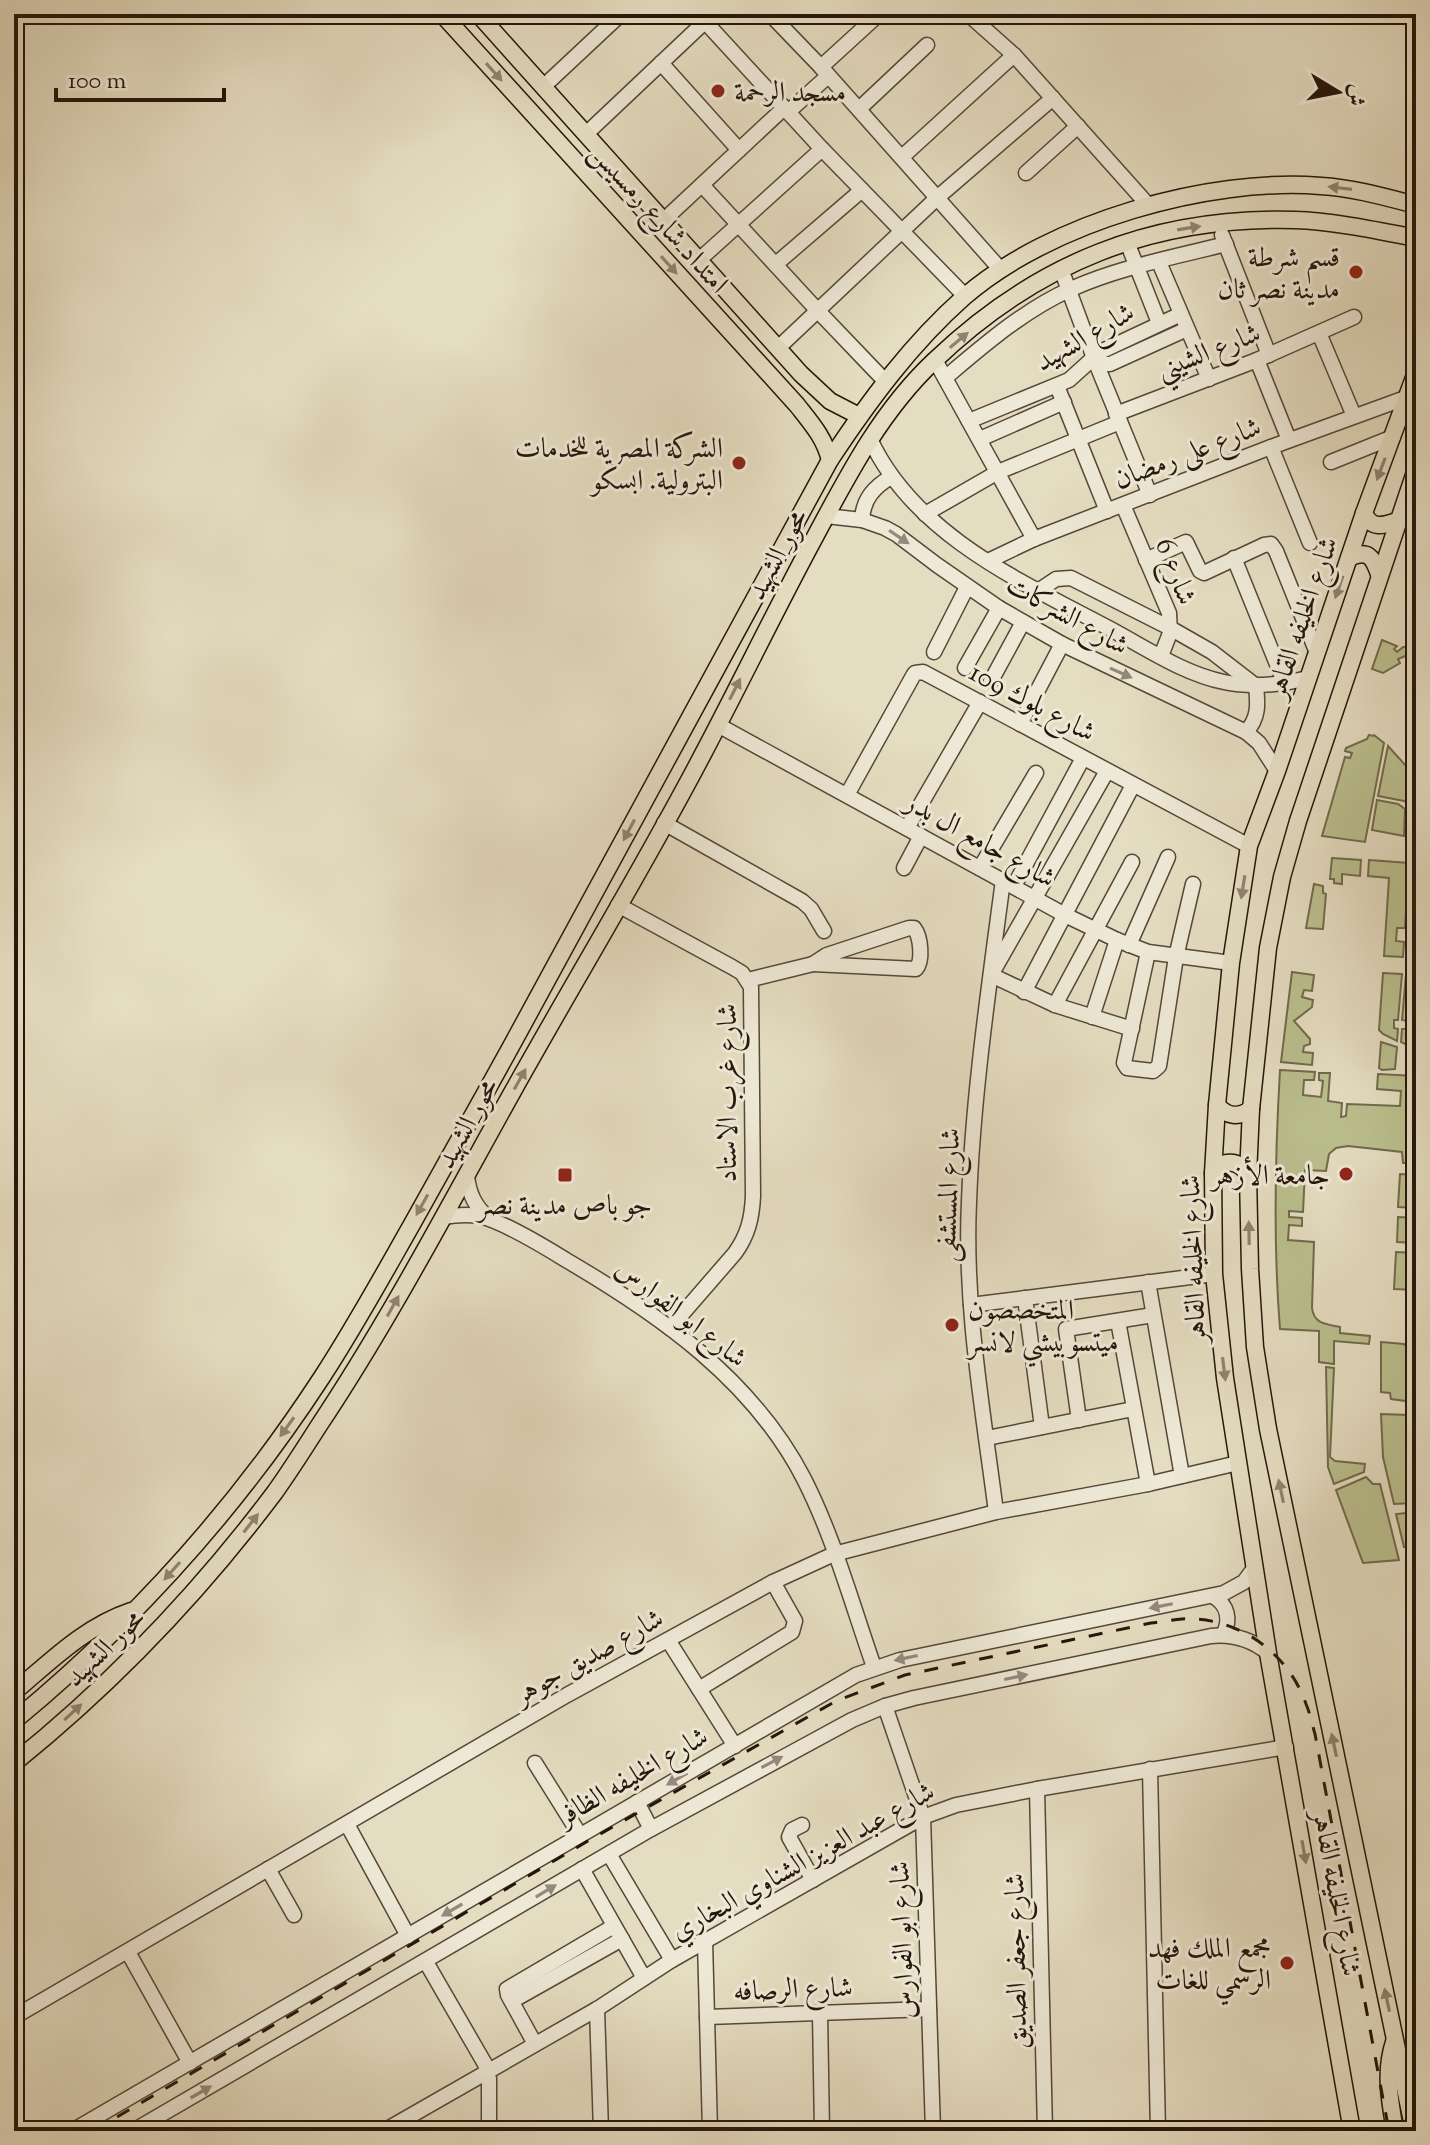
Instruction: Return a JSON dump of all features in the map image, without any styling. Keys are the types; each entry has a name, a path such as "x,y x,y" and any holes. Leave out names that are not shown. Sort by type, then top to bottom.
{"main road":[{"name":"امتداد شارع رمسيس","path":"442,14 817,429 830,460"},
{"name":"امتداد شارع رمسيس","path":"478,14 801,374 830,401 859,416"},
{"name":"محور الشهيد","path":"14,1721 70,1673 136,1609 198,1542 307,1400 349,1335 541,992 830,460 885,381 934,325 965,296 1032,251 1079,230 1208,190 1291,184 1348,188 1416,205"},
{"name":"محور الشهيد","path":"14,1763 71,1715 172,1617 227,1554 279,1487 356,1369 467,1176 689,780 826,516 870,439 896,403 935,360 1023,290 1085,257 1166,232 1218,224 1299,220 1416,238"},
{"path":"1079,230 1074,237 1074,247 1085,257"},
{"path":"965,296 979,302 986,317"},
{"name":"شارع الخليفه القاهر","path":"1353,2126 1268,1653 1225,1378 1214,1274 1213,1173 1231,963 1249,846 1416,372"},
{"path":"782,390 801,374"},
{"name":"شارع الخليفه القاهر","path":"1414,2131 1268,1429 1254,1336 1248,1175 1251,1109 1266,963 1282,877 1416,469"},
{"path":"1364,513 1368,521 1377,526 1400,520"},
{"path":"1349,558 1368,555 1379,574"},
{"path":"679,737 691,747 706,747"},
{"path":"666,762 678,765 689,780"},
{"path":"1217,1105 1233,1115 1251,1109"},
{"path":"1213,1173 1220,1165 1229,1162 1239,1164 1248,1175"},
{"path":"14,1692 84,1634 136,1609"},
{"path":"1395,2038 1388,2075 1395,2131"}],"street":[{"path":"543,87 621,14"},
{"path":"770,14 825,71 1001,270"},
{"path":"664,220 786,110 879,14"},
{"path":"586,134 705,16 822,149 965,296"},
{"path":"975,16 1014,55 1149,206"},
{"path":"859,109 927,45"},
{"path":"902,157 1014,55"},
{"path":"661,63 739,150"},
{"path":"778,348 938,197 1053,98"},
{"path":"1026,173 1078,126"},
{"path":"699,260 822,149"},
{"path":"702,185 885,381"},
{"path":"776,264 862,190"},
{"path":"1218,224 1289,440"},
{"path":"1127,242 1159,323"},
{"path":"945,378 1006,327 1069,290 1136,267 1226,244"},
{"path":"1159,262 1209,379"},
{"path":"1061,269 1150,495"},
{"name":"شارع الشهيد","path":"969,421 1057,386 1073,377 1100,352 1181,314"},
{"name":"شارع الشيني","path":"925,514 998,472 1354,317"},
{"path":"1094,358 1110,364 1187,329"},
{"path":"1319,333 1354,416"},
{"path":"935,360 1034,539"},
{"path":"1057,386 1107,511"},
{"name":"شارع على رمضان","path":"988,561 1034,539 1408,397"},
{"path":"980,439 1064,402"},
{"path":"1331,462 1393,437"},
{"name":"شارع الشركات","path":"870,439 891,477 925,514 988,561 1038,591 1161,656 1215,680 1256,686 1285,684 1308,678"},
{"path":"1271,447 1310,543"},
{"path":"862,520 864,505 871,492 891,477"},
{"name":"شارع 6","path":"1123,505 1169,613 1170,628 1161,656"},
{"name":"شارع الشركات","path":"826,516 862,520 896,534 967,587 1023,622 1062,644 1246,732 1264,749 1277,771"},
{"path":"1146,560 1185,542 1189,544 1201,572 1271,544 1317,653"},
{"path":"1234,558 1285,684"},
{"path":"1038,591 1056,579 1071,578 1222,658 1256,686 1258,712 1246,732"},
{"path":"934,652 967,587"},
{"path":"965,668 999,608"},
{"path":"991,681 1023,622"},
{"path":"1020,724 1062,644"},
{"name":"شارع بلوك 109","path":"847,795 915,673 923,672 1249,846"},
{"path":"907,828 980,702"},
{"name":"شارع جامع ال بدر","path":"718,725 1094,930 1148,952 1231,963"},
{"path":"1008,883 1083,758"},
{"path":"1107,771 991,975 1055,1005 1132,1029"},
{"path":"980,868 1036,773"},
{"path":"1024,992 1133,785"},
{"path":"664,823 802,901 811,909 824,931"},
{"path":"904,868 921,836"},
{"path":"1092,1017 1123,943 1168,857"},
{"path":"1055,1005 1132,862"},
{"name":"شارع المستشفى","path":"996,1512 971,1305 969,1202 976,1098 991,975 1008,883"},
{"path":"1148,952 1124,1065 1153,1071 1159,1066 1176,957 1193,884"},
{"name":"شارع غرب الاستاد","path":"618,905 732,967 748,980 752,996 753,1196 750,1226 735,1253 670,1328"},
{"path":"748,980 813,964 916,969 920,963 918,932 909,928 827,955 813,964"},
{"path":"467,1176 475,1204 488,1219"},
{"name":"شارع ابو الفوارس","path":"443,1217 461,1214 488,1219 552,1252 670,1328 732,1380 786,1448 821,1515 874,1667"},
{"path":"971,1305 1214,1274"},
{"path":"1148,1282 1182,1476"},
{"path":"1025,1298 1042,1427"},
{"path":"1079,1420 1066,1329 1153,1315"},
{"path":"1118,1321 1148,1484"},
{"path":"987,1438 1133,1409"},
{"name":"شارع صديق جوهر","path":"14,2017 567,1695 773,1582 834,1554 996,1512 1148,1484 1238,1463"},
{"name":"شارع الخليفه الظافر","path":"72,2131 841,1682 874,1667 900,1660 1213,1596 1238,1587 1255,1567"},
{"path":"699,1689 792,1632 795,1621 773,1582"},
{"path":"1213,1596 1222,1603 1227,1613 1228,1624 1223,1635"},
{"name":"شارع الخليفه الظافر","path":"133,2131 651,1829 852,1720 885,1706 1223,1635 1245,1639 1268,1653"},
{"path":"668,1640 735,1746"},
{"name":"شارع ابو الفوارس","path":"885,1706 923,1817 933,2131"},
{"name":"شارع عبد العزيز الشناوي البخاري","path":"384,2131 597,2009 672,1960 923,1817 956,1805 1037,1789 1286,1747"},
{"path":"535,1763 580,1835"},
{"path":"1150,1769 1158,2131"},
{"name":"شارع جعفر الصديق","path":"1037,1789 1045,2131"},
{"path":"637,1802 651,1829"},
{"path":"347,1824 408,1936"},
{"path":"802,1825 792,1830 789,1840 813,1880"},
{"path":"609,1854 672,1960"},
{"path":"268,1869 294,1915"},
{"path":"582,1869 644,1978"},
{"path":"535,2044 507,1992 509,1986 614,1926"},
{"path":"512,2001 622,1939"},
{"path":"705,1941 710,2131"},
{"path":"128,1952 190,2063"},
{"path":"426,1962 482,2056 488,2072 489,2131"},
{"path":"597,2009 601,2131"},
{"name":"شارع الرصافه","path":"707,2017 929,2009"},
{"path":"820,2013 822,2131"}],"green space":[{"path":"1382,640 1397,646 1394,649 1397,652 1407,647 1410,654 1398,659 1400,663 1383,673 1372,669"},
{"path":"1369,735 1384,743 1365,842 1322,836 1345,757 1350,758 1352,753 1345,751 1346,748 1367,739"},
{"path":"1388,746 1416,777 1416,856 1410,855 1410,805 1378,796"},
{"path":"1377,800 1398,804 1405,809 1404,836 1372,830"},
{"path":"1332,858 1361,860 1360,876 1342,874 1342,884 1334,883 1334,879 1330,879"},
{"path":"1369,860 1409,863 1405,928 1397,928 1396,941 1404,942 1403,957 1384,956 1389,878 1368,876"},
{"path":"1314,884 1323,886 1323,893 1326,894 1323,929 1306,928"},
{"path":"1292,972 1314,975 1312,991 1304,990 1302,997 1313,1000 1312,1007 1294,1021 1310,1039 1303,1052 1313,1053 1312,1065 1281,1062"},
{"path":"1383,973 1402,974 1398,1020 1394,1020 1394,1028 1398,1029 1397,1041 1379,1030"},
{"path":"1406,974 1416,975 1415,1041 1411,1047 1401,1042 1402,1029 1407,1029 1408,1021 1402,1020"},
{"path":"1381,1042 1397,1047 1395,1069 1379,1068"},
{"path":"1280,1070 1315,1072 1314,1080 1304,1080 1303,1095 1321,1097 1323,1081 1319,1080 1319,1073 1330,1073 1328,1101 1342,1103 1341,1117 1346,1116 1347,1104 1400,1106 1401,1091 1377,1089 1378,1074 1416,1076 1416,1163 1403,1163 1402,1152 1348,1146 1336,1148 1329,1154 1326,1171 1305,1170 1303,1212 1289,1211 1289,1217 1302,1218 1302,1226 1289,1225 1288,1240 1314,1242 1312,1308 1315,1317 1340,1327 1340,1333 1370,1336 1369,1344 1334,1341 1334,1364 1319,1362 1319,1331 1280,1329 1276,1200"},
{"path":"1400,1174 1416,1175 1416,1208 1398,1207"},
{"path":"1398,1217 1416,1218 1416,1243 1397,1242"},
{"path":"1396,1252 1416,1253 1416,1290 1394,1289"},
{"path":"1381,1342 1404,1344 1410,1351 1406,1401 1391,1399 1390,1393 1381,1392"},
{"path":"1326,1367 1334,1368 1330,1457 1335,1461 1365,1464 1364,1472 1334,1484 1328,1467"},
{"path":"1381,1414 1408,1415 1416,1452 1416,1547 1404,1547 1396,1514 1415,1512 1414,1503 1394,1504 1383,1457"},
{"path":"1366,1477 1373,1484 1380,1484 1399,1560 1363,1563 1336,1490"}],"railway":[{"path":"93,2131 593,1838 836,1701 905,1675 1182,1619 1222,1624 1258,1641 1287,1668 1307,1707 1315,1734 1389,2131"}],"place":[{"name":"مسجد الرحمة","path":"718,91"},
{"name":"قسم شرطة مدينة نصر ثان","path":"1356,272"},
{"name":"الشركة المصرية للخدمات البترولية. ابسكو","path":"739,463"},
{"name":"جامعة الأزهر","path":"1346,1174"},
{"name":"جو باص مدينة نصر","path":"565,1175"},
{"name":"المتخصصون ميتسوبيشي لانسر","path":"952,1325"},
{"name":"مجمع الملك فهد الرسمي للغات","path":"1287,1963"}]}
